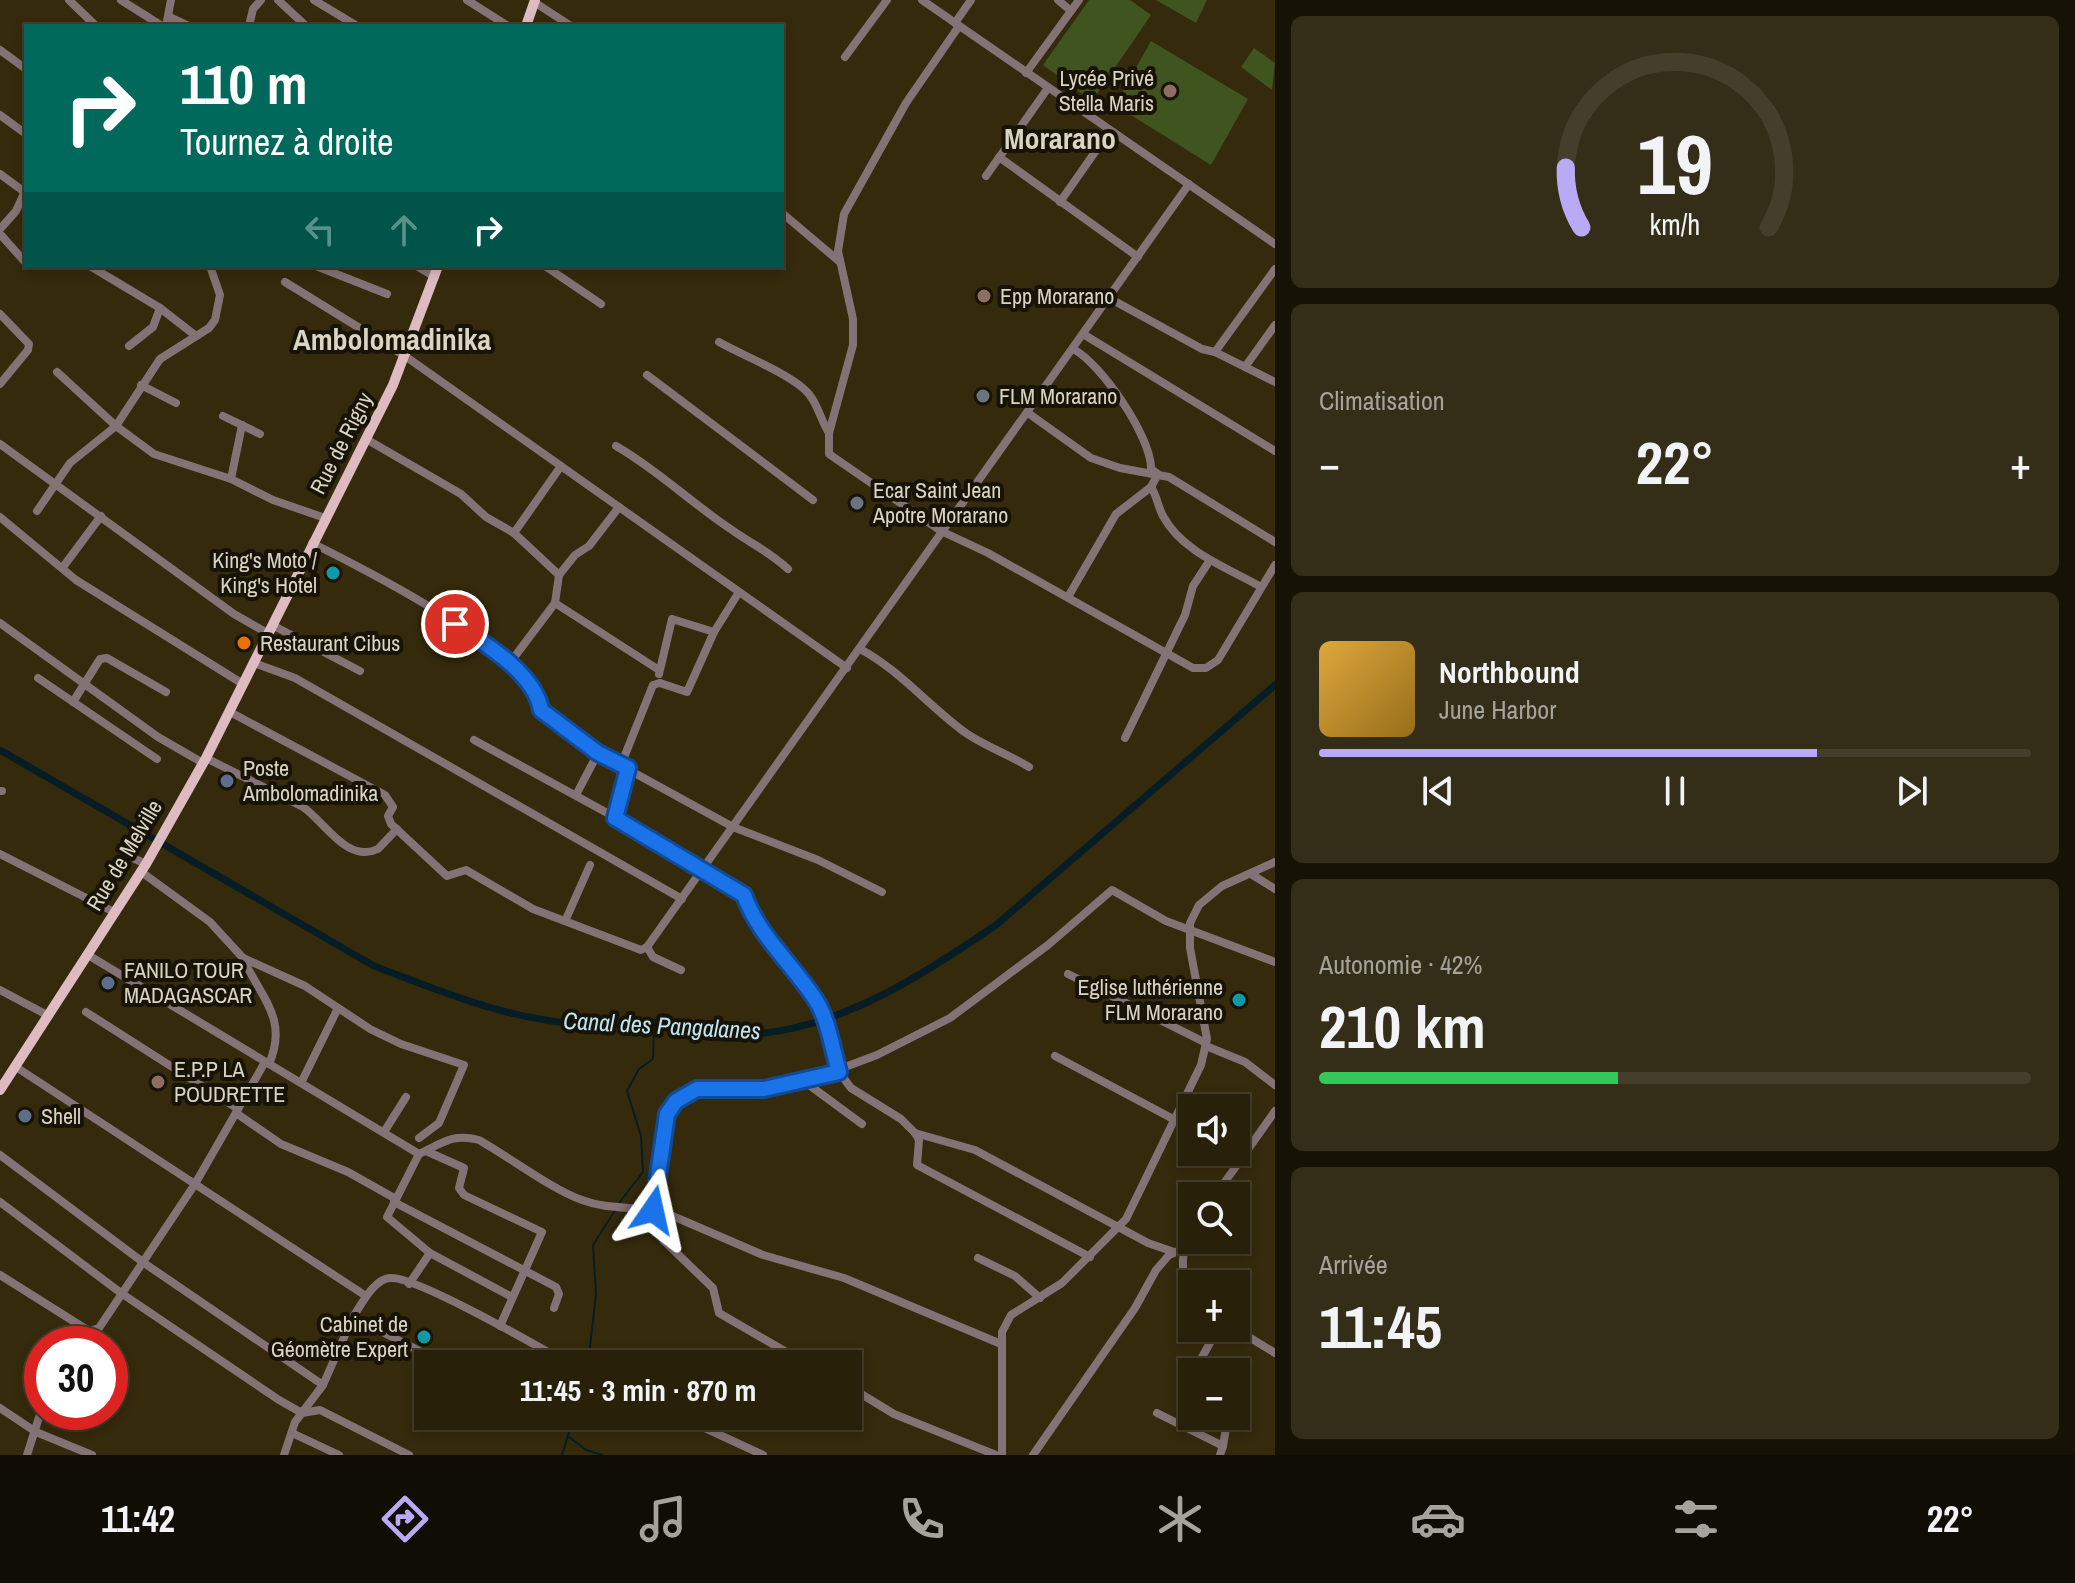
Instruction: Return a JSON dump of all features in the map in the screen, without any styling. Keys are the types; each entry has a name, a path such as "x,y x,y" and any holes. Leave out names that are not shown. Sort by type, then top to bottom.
{"main road":[{"path":"527,24 534,1"},
{"name":"Rue de Rigny","path":"272,630 405,356 436,271"},
{"name":"Rue de Melville","path":"2,1083 16,1067 143,868 205,761 272,630"}],"street":[{"path":"69,0 94,24"},
{"path":"121,0 166,23 171,0"},
{"path":"249,24 253,9 261,0"},
{"path":"278,0 304,24"},
{"path":"314,0 354,24"},
{"path":"467,0 505,24"},
{"path":"845,57 887,0"},
{"path":"971,0 906,103 844,214 838,251 853,319 853,345 829,433 829,454 941,531 1068,597 1193,668 1206,668 1218,660 1275,565"},
{"path":"1058,0 1071,11"},
{"path":"1026,73 1079,0"},
{"path":"534,1 568,24"},
{"path":"925,1 1109,132 1275,244"},
{"path":"0,50 24,68"},
{"path":"986,176 1048,88"},
{"path":"0,115 24,133"},
{"path":"1060,202 1109,132"},
{"path":"999,157 1138,257"},
{"path":"0,174 24,191"},
{"path":"230,712 385,795 393,807 389,821 447,876 466,870 533,909 641,950 647,947 1189,184"},
{"path":"24,194 0,232 24,259"},
{"path":"784,215 840,263"},
{"path":"93,268 160,308 196,336"},
{"path":"37,511 70,463 116,426 160,359 209,328 219,310 220,295 211,268"},
{"path":"321,268 387,294"},
{"path":"548,268 601,304"},
{"path":"1215,352 1275,269"},
{"path":"285,282 405,356 847,668"},
{"path":"1109,298 1202,349 1215,352 1274,381"},
{"path":"129,346 153,327 160,308"},
{"path":"0,314 29,344 0,384"},
{"path":"1245,367 1275,325"},
{"path":"1083,334 1275,451"},
{"path":"719,342 803,388 815,403 818,417 829,433"},
{"path":"1073,349 1094,364 1146,440 1151,469 1188,487 1275,542"},
{"path":"57,372 116,426 154,454 231,479 273,500 325,518"},
{"path":"647,375 813,500"},
{"path":"141,385 176,403"},
{"path":"1028,413 1091,458 1120,468 1158,474"},
{"path":"223,416 260,434"},
{"path":"231,479 242,425"},
{"path":"366,439 461,494 486,517 514,533 559,575"},
{"path":"0,444 234,614 360,671"},
{"path":"616,446 650,465 732,531 764,547 788,569"},
{"path":"514,533 561,466"},
{"path":"1068,597 1116,514 1151,487 1158,474"},
{"path":"1151,487 1164,517 1177,535 1210,560 1261,587"},
{"path":"509,664 555,603 559,575 575,555 589,546 619,507"},
{"path":"63,567 101,516"},
{"path":"2,523 101,597 243,684"},
{"path":"312,543 416,598 509,664 539,699 541,710 598,753 733,827 818,860 882,892"},
{"path":"1125,738 1140,702 1167,655 1193,586 1210,560"},
{"path":"615,818 624,766 653,685 660,683 687,692 714,632 739,592"},
{"path":"555,603 659,670"},
{"path":"660,683 659,670 672,619 714,632"},
{"path":"0,623 158,737 303,807 331,836 360,850 378,849 397,829"},
{"path":"860,649 882,661 896,677 966,733 1029,767"},
{"path":"73,702 100,659 107,658 166,692"},
{"path":"254,663 295,678 682,899"},
{"path":"38,678 157,759"},
{"path":"474,740 702,867 744,895 750,914 814,996 839,1072 851,1088 901,1119 915,1133 919,1140 915,1159 923,1170 1051,1233 1090,1257"},
{"path":"576,795 598,753"},
{"path":"0,854 114,912"},
{"path":"100,1326 195,1184 278,1045 276,1026 264,991 251,976 243,958 210,922 135,859"},
{"path":"1186,1094 1201,1065 1206,1044 1190,931 1199,905 1222,886 1275,862"},
{"path":"566,919 590,865"},
{"path":"1251,874 1275,889"},
{"path":"783,1350 719,1313 713,1288 663,1240 653,1210 667,1114 676,1101 697,1089 764,1089 839,1072 950,1018 1048,945 1112,890 1190,931 1275,962"},
{"path":"647,947 653,957 681,970"},
{"path":"88,955 384,1132 464,1168 459,1188 464,1195 488,1209 541,1229 541,1237 500,1326"},
{"path":"243,958 305,986 337,1010 401,1044 464,1065 439,1123 437,1142"},
{"path":"1068,974 1245,1062 1275,1085"},
{"path":"0,990 49,1016"},
{"path":"301,1083 337,1010"},
{"path":"86,1012 237,1111 281,1144 348,1172 395,1201 558,1289 554,1308"},
{"path":"1055,1056 1175,1120"},
{"path":"16,1067 366,1296"},
{"path":"805,1082 862,1124"},
{"path":"384,1132 406,1097"},
{"path":"862,1395 894,1414 999,1455 1002,1332 1011,1315 1040,1298 1090,1257 1119,1228 1148,1181 1178,1112"},
{"path":"1225,1182 1274,1116"},
{"path":"419,1138 439,1123"},
{"path":"915,1133 975,1150 1119,1228 1174,1252"},
{"path":"512,1297 430,1253 387,1220 423,1152 437,1142 464,1136 479,1140 578,1199 617,1209 653,1210 763,1255 844,1278 1001,1344"},
{"path":"0,1155 144,1263 323,1385"},
{"path":"0,1202 121,1293 302,1413 320,1410 409,1455"},
{"path":"1033,1455 1135,1308 1156,1270 1178,1251"},
{"path":"409,1284 430,1253"},
{"path":"978,1258 1015,1276 1040,1298"},
{"path":"0,1275 81,1326"},
{"path":"284,1455 302,1413 323,1385 353,1317 366,1296 389,1278 409,1284 500,1326 544,1350"},
{"path":"353,1317 418,1350"},
{"path":"1250,1338 1275,1353"},
{"path":"0,1408 36,1432 92,1455"},
{"path":"1157,1413 1221,1450 1225,1430"},
{"path":"717,1431 763,1455"},
{"path":"27,1455 36,1432"},
{"path":"292,1433 339,1455"}],"green space":[{"path":"1089,0 1130,0 1151,15 1092,101 1043,65"},
{"path":"1156,0 1207,0 1196,23"},
{"path":"1151,41 1248,99 1211,165 1115,105"},
{"path":"1254,48 1275,63 1272,90 1241,67"}],"waterway":[{"name":"Canal des Pangalanes","path":"0,750 374,966 425,986 477,1004 557,1022 651,1022 754,1034 787,1030 851,1010 912,979 996,925 1275,685"},
{"path":"619,1203 643,1172 641,1136 627,1091 639,1069 653,1059 654,1022"},
{"path":"590,1350 596,1294 593,1245 616,1209"},
{"path":"562,1455 570,1430"},
{"path":"569,1437 586,1450 602,1455"}],"place":[{"name":"Lycée Privé Stella Maris","path":"1170,91"},
{"name":"Epp Morarano","path":"984,296"},
{"name":"FLM Morarano","path":"983,396"},
{"name":"Ecar Saint Jean Apotre Morarano","path":"857,503"},
{"name":"King's Moto / King's Hotel","path":"333,573"},
{"name":"Restaurant Cibus","path":"244,643"},
{"name":"Poste Ambolomadinika","path":"227,781"},
{"name":"FANILO TOUR MADAGASCAR","path":"108,983"},
{"name":"Eglise luthérienne FLM Morarano","path":"1239,1000"},
{"name":"E.P.P LA POUDRETTE","path":"158,1082"},
{"name":"Shell","path":"25,1116"},
{"name":"Cabinet de Géomètre Expert","path":"424,1337"}],"district":[{"name":"Morarano","path":"1060,138"},
{"name":"Ambolomadinika","path":"392,339"}],"route":[{"path":"455,624 509,664 539,699 541,710 598,753 628,768 615,818 673,849 744,895 750,914 784,954 801,984 814,996 830,1039 839,1072 764,1089 697,1089 688,1091 676,1101 667,1114 663,1130 662,1160 653,1210"}]}
